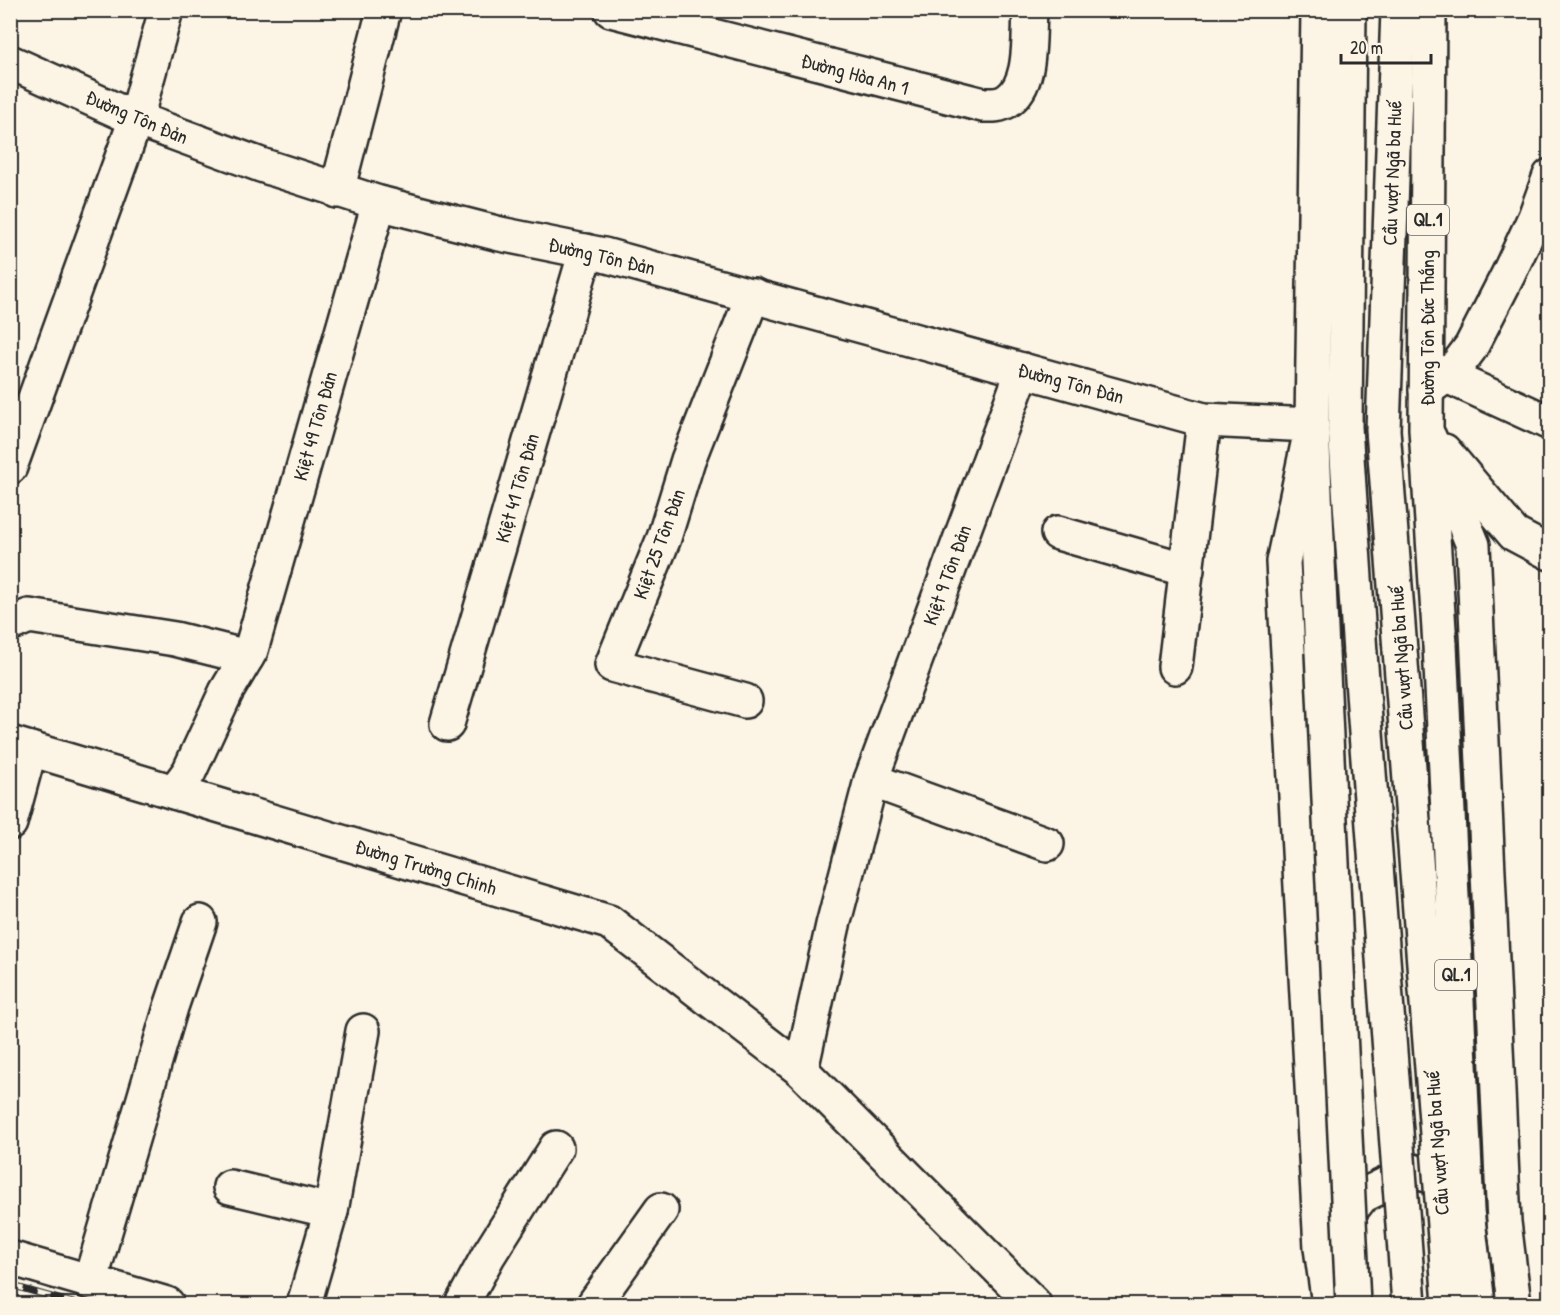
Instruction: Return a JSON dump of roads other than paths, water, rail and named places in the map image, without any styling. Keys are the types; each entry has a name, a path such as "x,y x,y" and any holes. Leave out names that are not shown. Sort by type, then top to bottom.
{"main road":[{"path":"10,467 136,119 166,10"},
{"path":"337,191 384,10"},
{"name":"Đường Hòa An 1","path":"624,12 983,105 997,105 1007,101 1017,91 1024,77 1030,10"},
{"path":"1318,10 1312,424 1353,1305"},
{"name":"Cầu vượt Ngã ba Huế","path":"1350,10 1346,428 1360,653 1409,1305"},
{"name":"Cầu vượt Ngã ba Huế","path":"1398,10 1383,430 1450,1305"},
{"name":"Đường Tôn Đức Thắng","path":"1426,429 1436,383 1430,10"},
{"name":"Đường Tôn Đản","path":"11,65 136,119 337,191 379,203 500,234 586,251 1204,420 1312,424"},
{"path":"1550,176 1542,219 1505,281 1471,347 1436,383 1550,423"},
{"name":"Kiệt 49 Tôn Đản","path":"174,792 189,772 226,692 249,653 379,203"},
{"name":"Kiệt 41 Tôn Đản","path":"447,724 586,251"},
{"name":"Kiệt 25 Tôn Đản","path":"745,700 612,665 664,538 688,460 753,295"},
{"name":"Kiệt 9 Tôn Đản","path":"801,1070 833,924 871,780 1023,370"},
{"path":"1175,667 1204,420"},
{"path":"1312,424 1283,562 1321,1248 1329,1305"},
{"path":"1426,429 1514,534 1550,552"},
{"path":"1426,429 1473,545 1504,1222 1514,1305"},
{"name":"Cầu vượt Ngã ba Huế","path":"1426,429 1440,645 1467,1211 1478,1305"},
{"path":"1058,533 1187,570"},
{"path":"10,624 29,616 249,653"},
{"path":"10,823 20,746"},
{"name":"Đường Trường Chinh","path":"20,746 609,922 801,1070 1031,1303"},
{"path":"871,780 1047,844"},
{"path":"90,1282 171,1007 200,922"},
{"path":"304,1305 331,1211 363,1031"},
{"path":"462,1305 488,1256 556,1148"},
{"path":"1321,1248 1362,1196 1413,1171 1464,1185 1504,1222"},
{"path":"230,1187 331,1211"},
{"path":"594,1305 661,1210"},
{"path":"10,1258 167,1305"}],"railway":[{"path":"10,1285 77,1304"}]}
